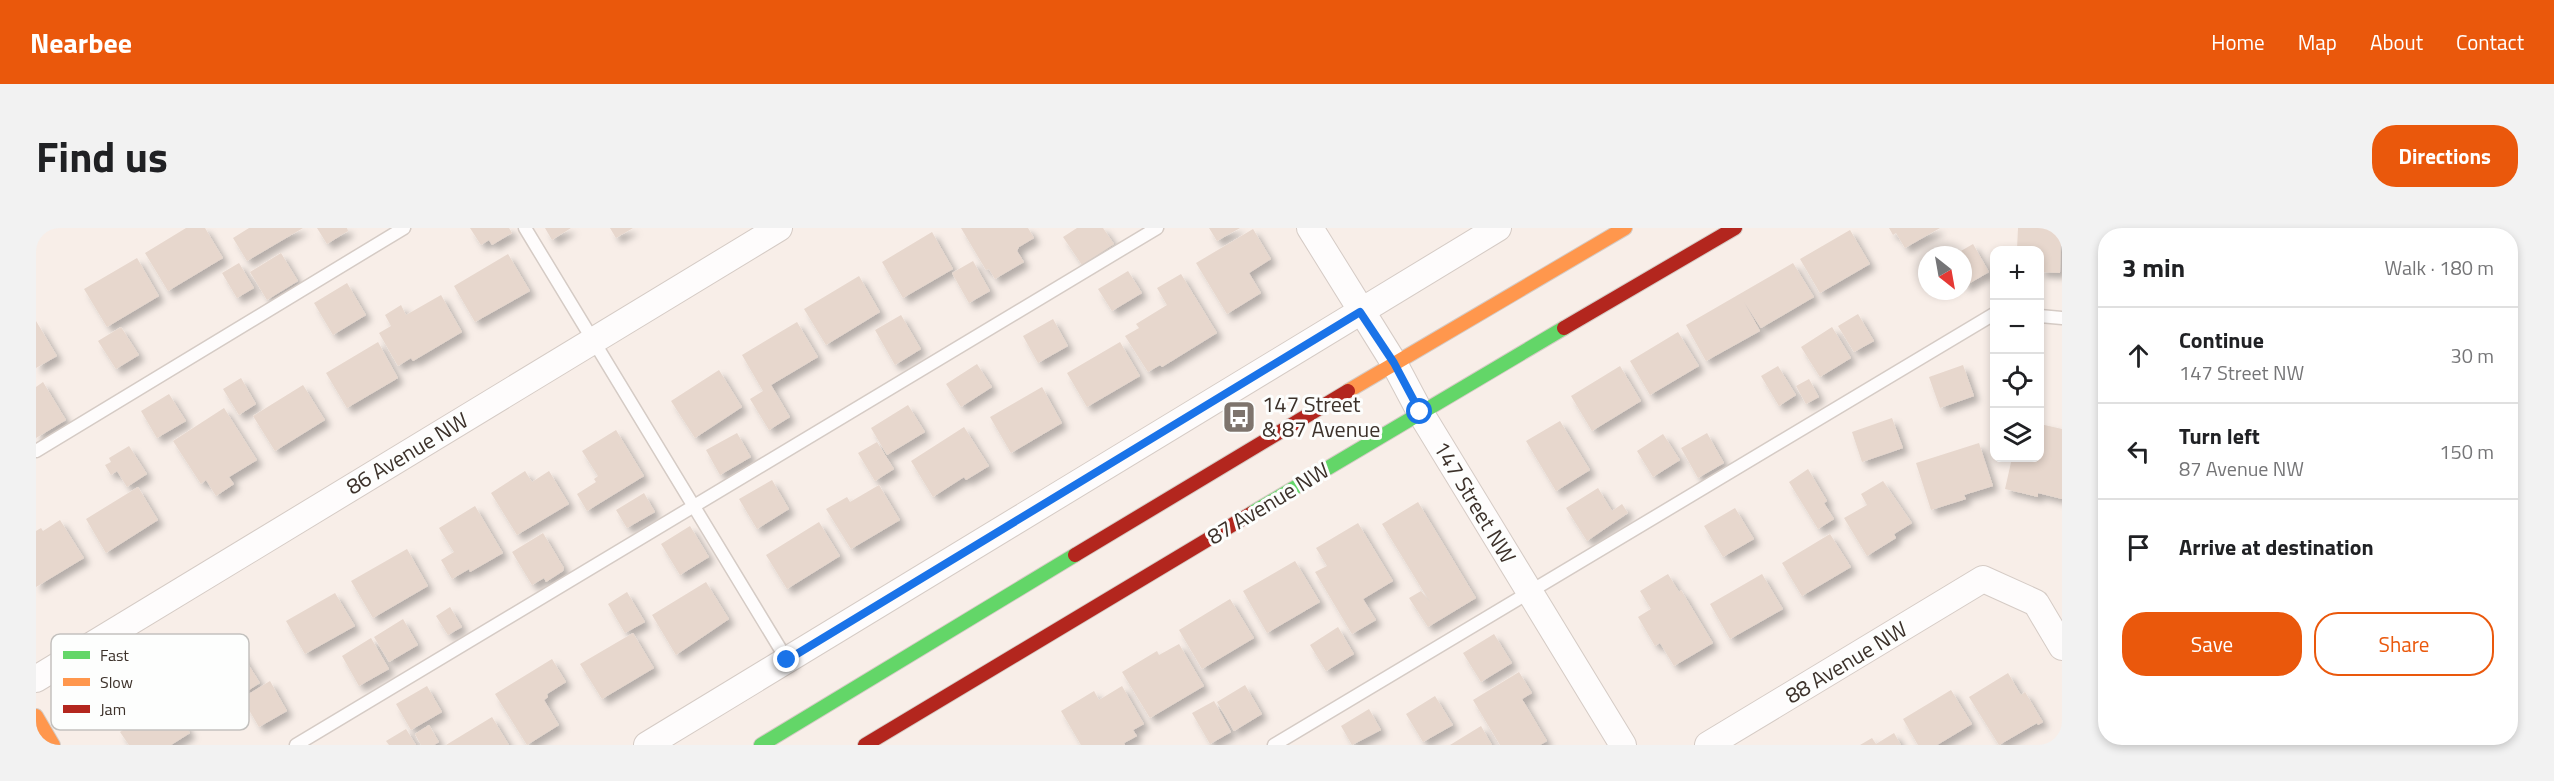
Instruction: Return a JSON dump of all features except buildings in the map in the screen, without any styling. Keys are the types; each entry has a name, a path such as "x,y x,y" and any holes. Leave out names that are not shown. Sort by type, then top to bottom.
{"street":[{"name":"86 Avenue NW","path":"110,634 779,228"},
{"name":"147 Street NW","path":"1310,228 1360,312 1394,363 1420,412 1623,745"},
{"path":"647,745 1498,228"},
{"path":"761,745 1394,363 1625,228"},
{"name":"87 Avenue NW","path":"866,745 1420,412 1735,228"},
{"name":"88 Avenue NW","path":"1708,745 1983,579 2036,603 2062,647"},
{"name":"86 Avenue NW","path":"36,679 51,670"},
{"path":"36,716 53,745"}],"lane":[{"path":"36,451 404,228"},
{"path":"525,228 787,660"},
{"path":"296,745 1157,228"},
{"path":"2044,316 2062,318"},
{"path":"1274,745 1990,317"}],"traffic: fast":[{"path":"1252,513 1564,328"},
{"path":"761,745 1075,555"}],"traffic: slow":[{"path":"1348,391 1625,228"},
{"path":"36,716 53,745"}],"traffic: jam":[{"path":"1564,328 1735,228"},
{"path":"1075,555 1348,391"},
{"path":"865,745 1252,513"}],"place":[{"name":"147 Street & 87 Avenue","path":"1239,417"}],"route":[{"path":"787,660 1360,312 1394,363 1420,412"}]}
